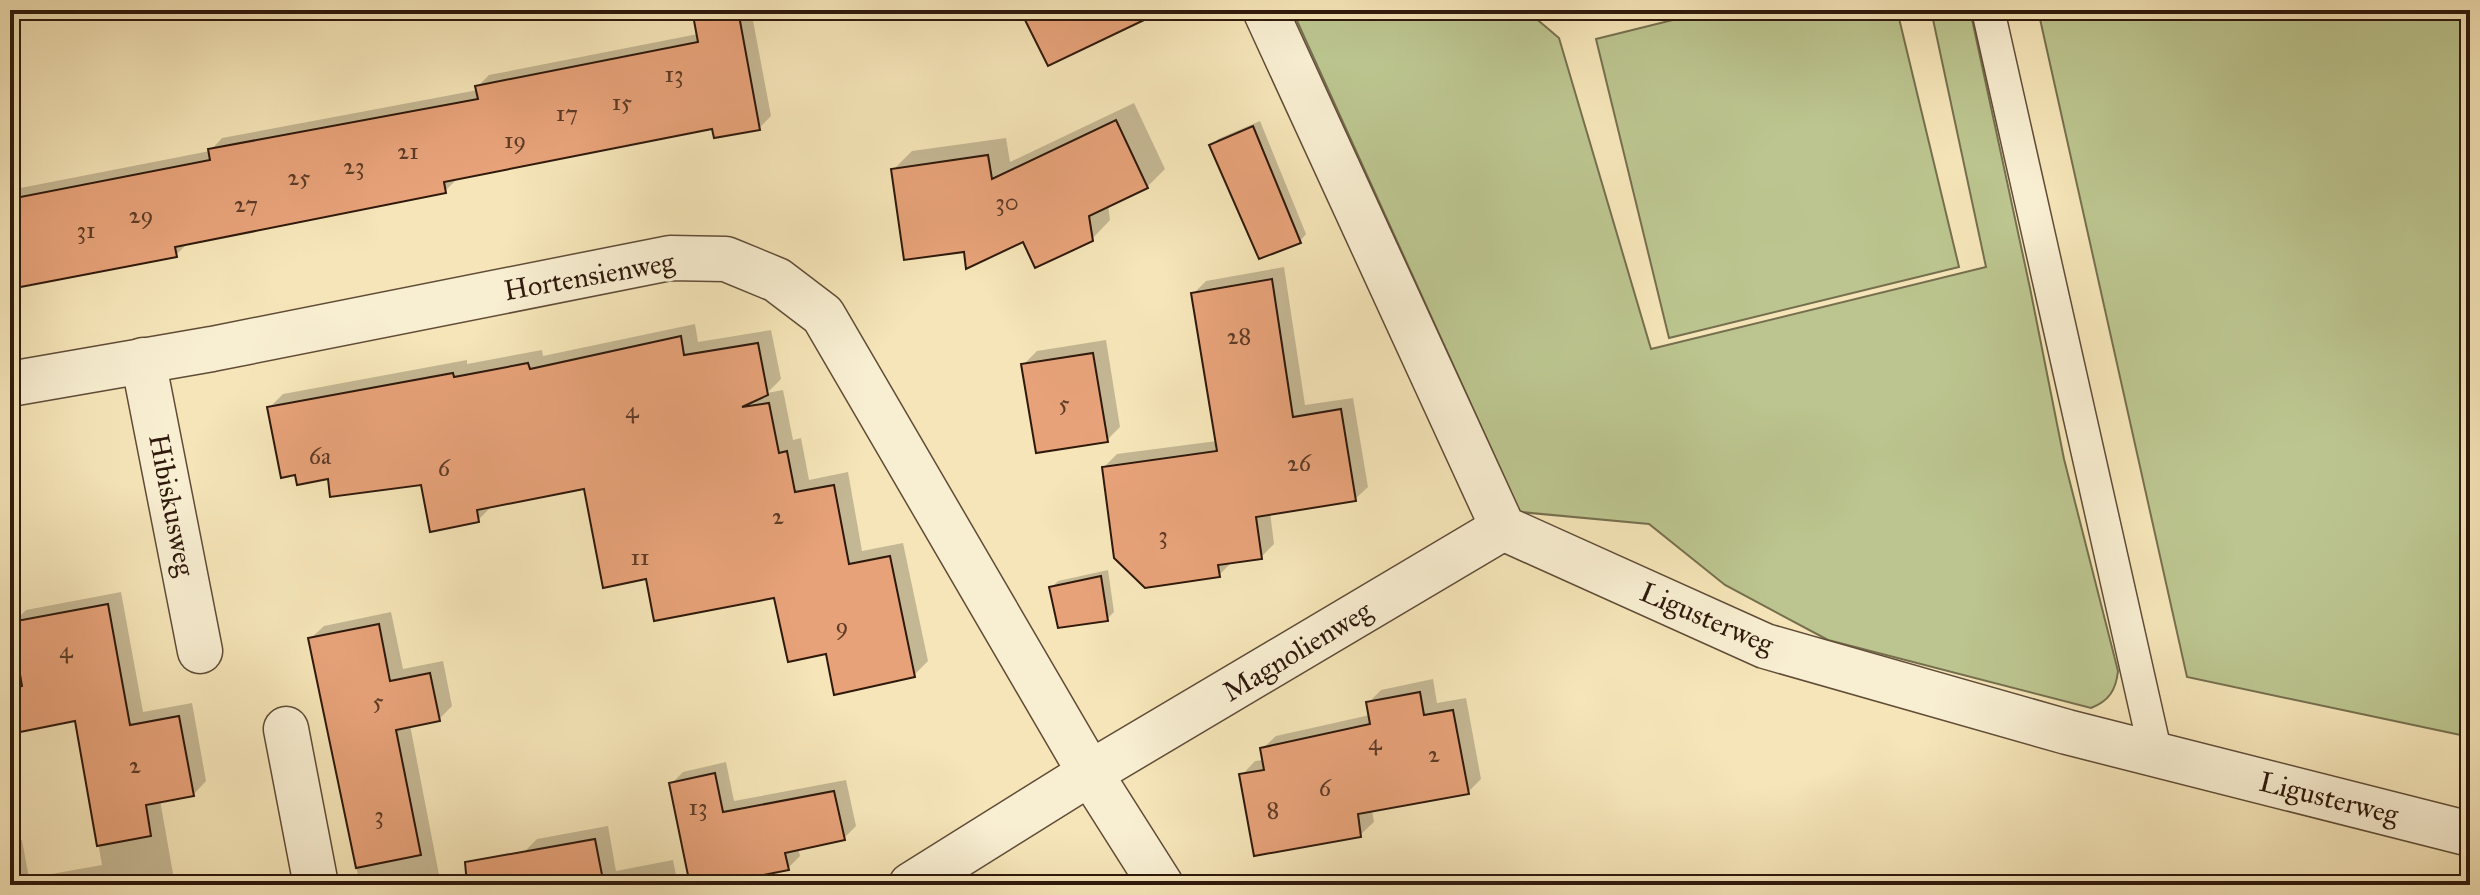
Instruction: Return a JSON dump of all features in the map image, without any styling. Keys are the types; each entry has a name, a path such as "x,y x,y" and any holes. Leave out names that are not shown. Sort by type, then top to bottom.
{"street":[{"path":"1265,10 1503,528"},
{"name":"Hortensienweg","path":"10,384 212,349 670,258 726,259 777,280 823,315 1090,773"},
{"name":"Hibiskusweg","path":"143,360 200,651"},
{"name":"Ligusterweg","path":"1503,528 1765,646 2156,755 2470,834"},
{"name":"Magnolienweg","path":"911,885 1090,773 1503,528"},
{"path":"286,729 316,885"},
{"path":"1090,773 1161,885"}],"lane":[{"path":"1988,10 2156,755"}],"green space":[{"path":"1292,10 1526,10 1559,38 1651,349 1986,267 1931,10 1970,10 2064,459 2118,671 2110,694 2091,708 1828,640 1725,585 1649,524 1520,512"},
{"path":"1713,10 1897,10 1959,267 1669,338 1596,39"},
{"path":"2038,10 2470,10 2470,737 2187,677"}],"building":[{"path":"692,10 738,10 760,130 714,138 712,129 444,182 446,193 175,247 177,257 10,289 10,199 210,160 208,149 478,99 475,86 698,42"},
{"path":"1020,10 1165,10 1048,66"},
{"path":"1116,120 1148,188 1089,216 1093,241 1035,268 1023,242 966,269 964,252 904,260 891,169 988,155 992,179"},
{"path":"1253,126 1301,243 1259,259 1209,145"},
{"path":"1272,279 1293,417 1341,409 1356,501 1256,517 1262,559 1218,565 1220,577 1145,588 1114,558 1102,467 1217,451 1191,293"},
{"path":"681,336 684,355 758,343 768,395 742,407 769,403 779,453 787,451 795,492 834,485 849,564 890,556 915,677 834,695 826,654 788,662 774,598 654,621 646,579 603,588 584,489 477,510 479,522 430,532 421,485 330,497 328,479 297,485 295,475 281,478 267,407 453,373 454,377 528,363 530,369"},
{"path":"1093,353 1108,442 1036,453 1021,364"},
{"path":"1101,576 1108,621 1058,628 1049,587"},
{"path":"108,604 130,725 179,716 194,796 146,805 151,836 97,846 75,721 10,734 10,689 22,686 11,622"},
{"path":"379,624 390,681 430,673 440,721 396,730 421,855 356,868 308,638"},
{"path":"1420,692 1424,715 1453,710 1469,794 1358,814 1361,837 1254,856 1239,774 1264,770 1260,748 1370,724 1366,702"},
{"path":"715,773 723,812 834,791 845,840 785,853 789,870 712,885 690,885 669,783"},
{"path":"595,839 604,885 467,885 465,862"}]}
